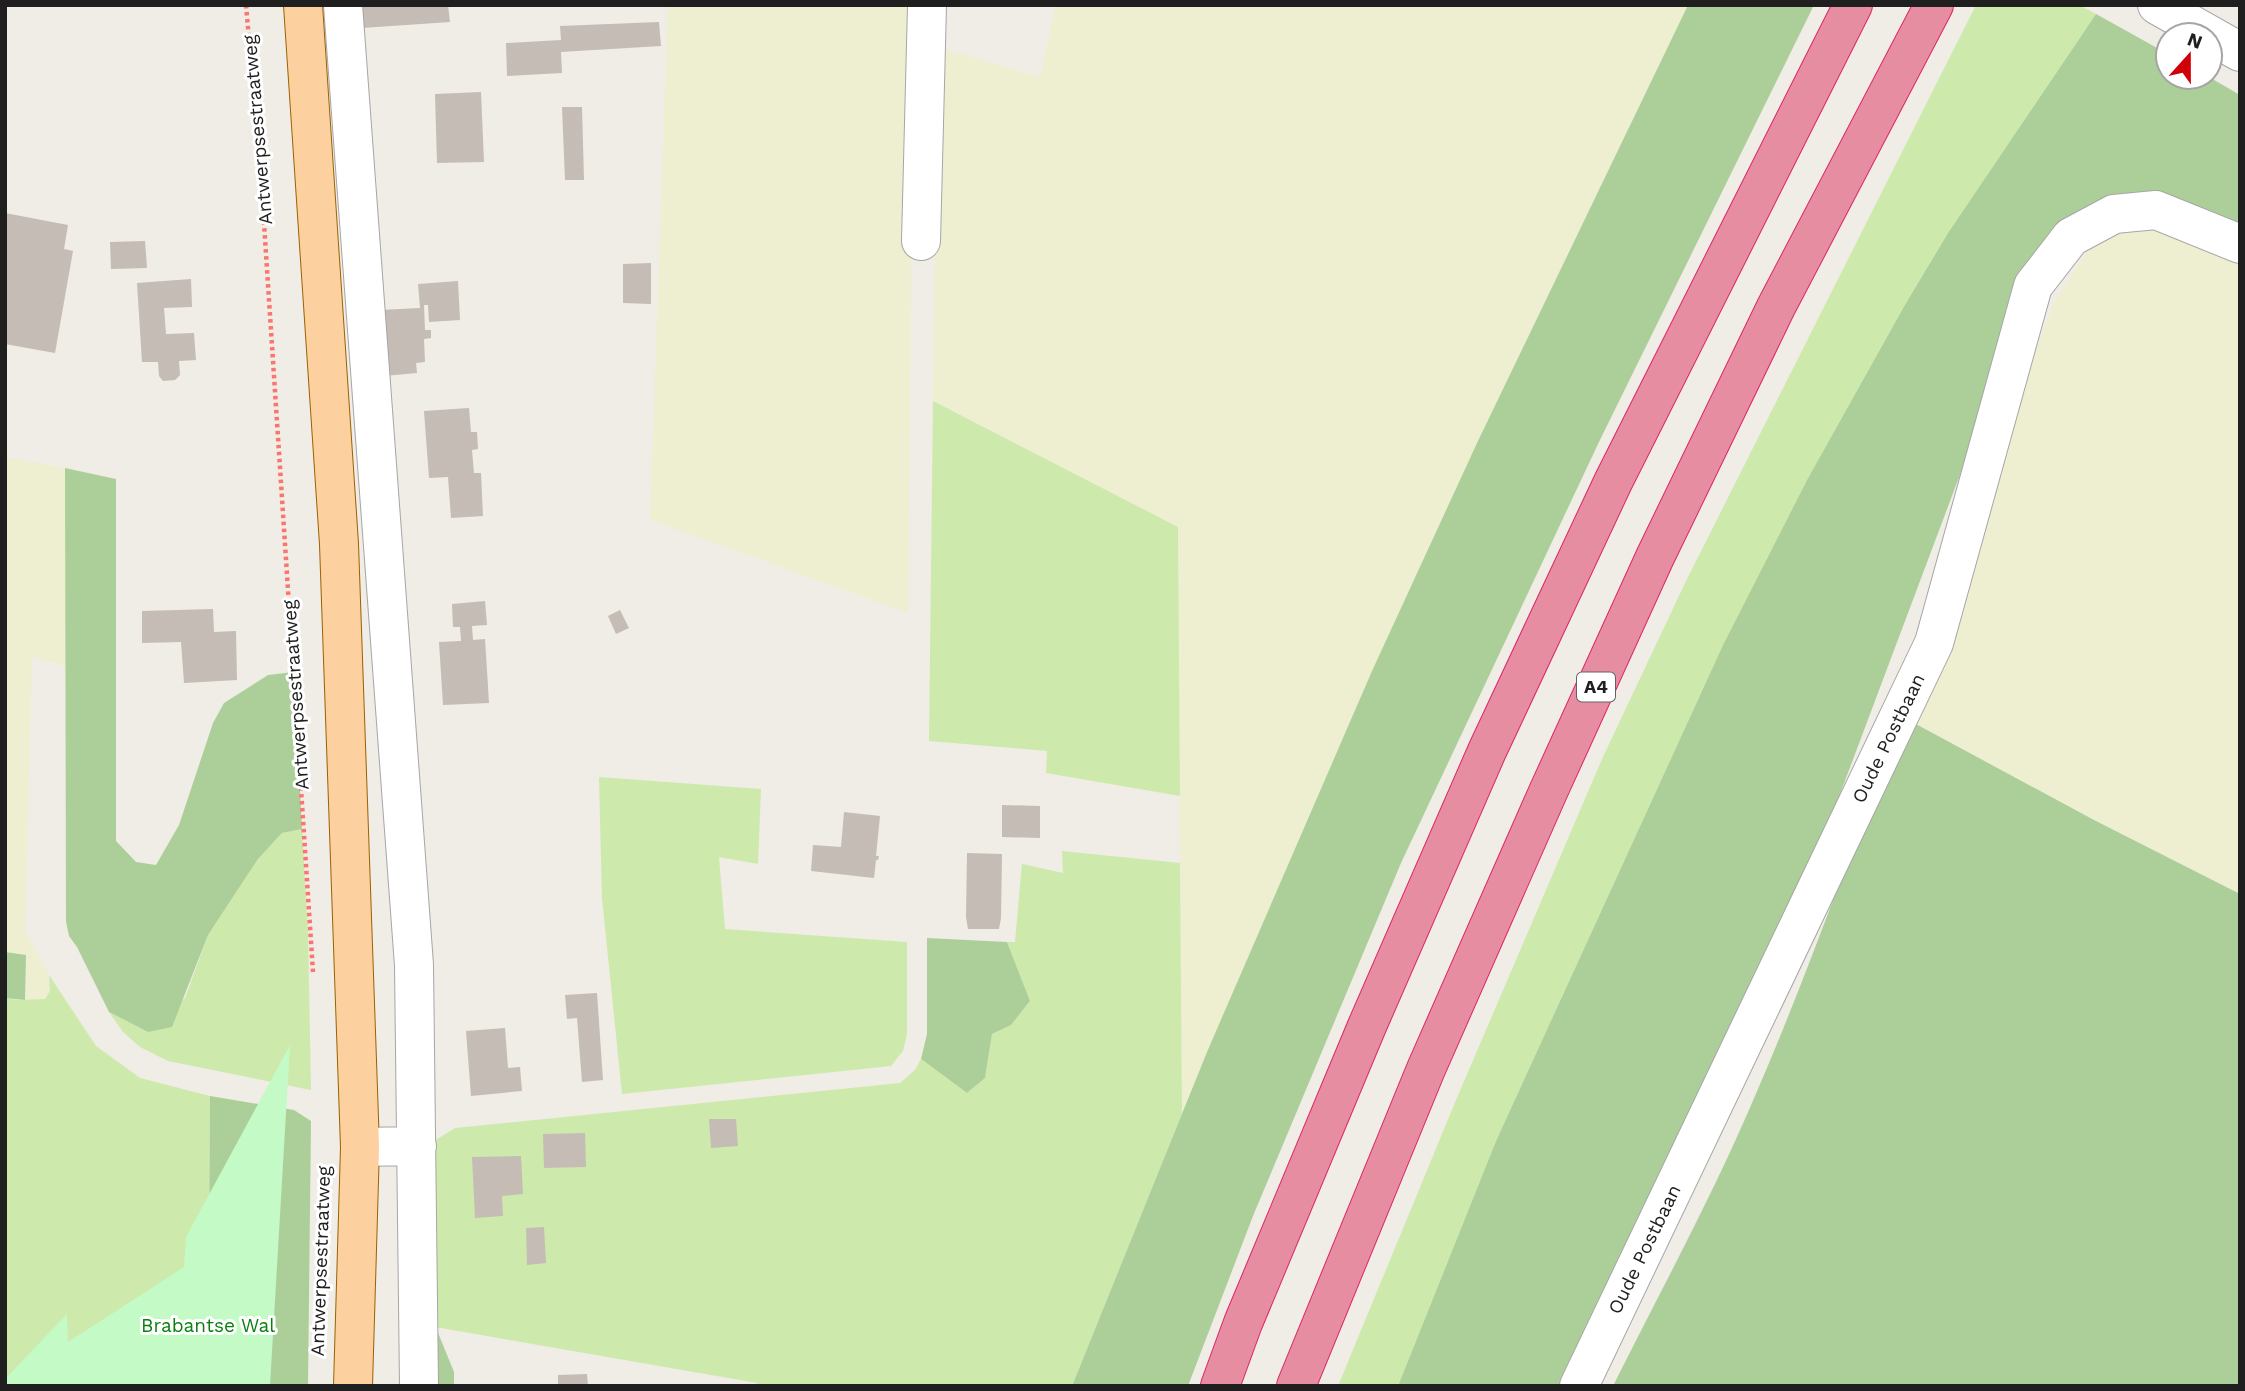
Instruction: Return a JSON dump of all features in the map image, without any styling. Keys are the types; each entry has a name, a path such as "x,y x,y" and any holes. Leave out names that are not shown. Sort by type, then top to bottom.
{"highway":[{"path":"1220,1386 1243,1323 1362,1039 1487,751 1613,482 1853,5"},
{"name":"A4","path":"1296,1386 1426,1069 1655,557 1776,307 1934,5"}],"main road":[{"name":"Antwerpsestraatweg","path":"303,5 339,544 360,1147 353,1386"}],"street":[{"path":"343,5 414,965 419,1386"},
{"path":"920,241 927,5"},
{"path":"2157,5 2240,52"},
{"name":"Oude Postbaan","path":"1579,1386 1934,643 2034,286 2071,237 2114,214 2156,211 2240,244"},
{"path":"360,1147 416,1146"}],"path":[{"name":"Antwerpsestraatweg","path":"246,5 260,162 314,982"}],"green space":[{"path":"668,5 914,5 908,613 650,520"},
{"path":"1056,5 1688,5 1477,443 1287,869 1182,1114 1178,527 933,401 937,47 1040,77"},
{"path":"1688,5 1814,5 1598,444 1401,863 1253,1216 1188,1386 1072,1386 1207,1052 1372,671 1477,443"},
{"path":"1976,5 2079,5 2096,14 1948,233 1906,303 1807,480 1723,645 1496,1141 1398,1386 1338,1386 1456,1100 1602,759 1686,581"},
{"path":"2096,14 2154,46 2154,91 2224,91 2224,86 2240,95 2240,228 2179,202 2041,259 1760,1007 1576,1386 1398,1386 1496,1141 1723,645 1807,480 1948,233"},
{"path":"2143,227 2179,233 2240,261 2240,894 2094,820 1901,716 2053,305 2087,251 2112,234"},
{"path":"933,401 1178,527 1180,796 1046,773 1047,751 929,741"},
{"path":"5,457 65,468 66,666 32,657 25,930 49,975 50,991 45,999 25,1000 26,955 5,952"},
{"path":"65,468 116,479 116,841 136,862 156,865 179,825 213,723 224,703 268,675 294,672 302,829 282,833 258,859 208,935 172,1027 148,1032 109,1012 69,936 66,921"},
{"path":"1901,716 2094,820 2240,894 2240,1386 1613,1386 1704,1206 1755,1096 1813,954"},
{"path":"599,777 761,789 758,864 719,857 725,929 907,942 907,1034 903,1051 891,1066 622,1094 602,898"},
{"path":"302,829 308,932 311,1090 168,1061 140,1047 123,1032 109,1012 148,1032 185,998 208,935 258,859 282,833"},
{"path":"1062,851 1180,863 1182,1114 1072,1386 757,1386 757,1383 435,1327 434,1141 455,1128 900,1083 915,1070 921,1059 967,1093 985,1078 992,1034 1011,1025 1030,1001 1007,942 1015,942 1022,864 1063,873"},
{"path":"927,938 1007,942 1030,1001 1011,1025 992,1034 985,1078 967,1093 921,1059 927,1034"},
{"path":"5,952 26,955 25,1000 5,998"},
{"path":"49,975 96,1046 140,1078 210,1096 209,1250 202,1386 5,1385 5,998 45,999 50,991"},
{"name":"Brabantse Wal","path":"290,1045 270,1386 5,1386 5,1379 67,1314 68,1342 184,1267 186,1237"},
{"path":"210,1096 294,1110 311,1121 308,1386 202,1386 209,1250"},
{"path":"430,1313 454,1372 454,1386 427,1386"}],"building":[{"path":"361,5 448,5 450,22 362,28"},
{"path":"659,22 661,46 561,52 562,73 507,76 506,43 561,40 560,26"},
{"path":"481,92 484,162 437,163 435,94"},
{"path":"562,107 582,107 584,180 565,180"},
{"path":"5,213 68,225 64,249 73,251 55,353 5,344"},
{"path":"145,241 147,268 111,269 110,242"},
{"path":"651,263 651,304 623,303 623,264"},
{"path":"191,279 192,307 164,308 166,334 194,333 196,360 179,361 180,375 175,380 163,381 159,376 158,362 142,362 137,283"},
{"path":"458,281 460,320 429,322 428,305 424,305 425,330 431,330 431,338 424,339 425,362 416,363 417,373 384,376 380,310 420,308 418,284"},
{"path":"469,408 471,432 477,432 478,449 472,450 474,473 481,473 483,516 451,518 448,477 429,478 424,411"},
{"path":"485,601 487,625 472,626 473,640 485,639 489,703 443,705 439,642 461,641 460,627 453,627 452,604"},
{"path":"213,609 214,632 236,631 237,680 184,683 181,642 142,643 142,611"},
{"path":"620,610 629,628 616,634 608,616"},
{"path":"1002,805 1040,806 1040,838 1002,837"},
{"path":"844,812 880,816 876,856 879,856 874,878 811,871 813,845 841,847"},
{"path":"967,853 1002,854 999,929 968,929"},
{"path":"597,993 603,1080 582,1082 577,1018 567,1019 565,995"},
{"path":"505,1028 508,1068 520,1067 522,1091 471,1096 466,1031"},
{"path":"709,1119 736,1119 738,1146 711,1148"},
{"path":"585,1133 586,1167 544,1168 543,1134"},
{"path":"521,1156 523,1194 502,1196 503,1216 475,1218 472,1157"},
{"path":"544,1227 546,1263 527,1265 526,1228"},
{"path":"587,1374 588,1386 558,1386 558,1375"}]}
